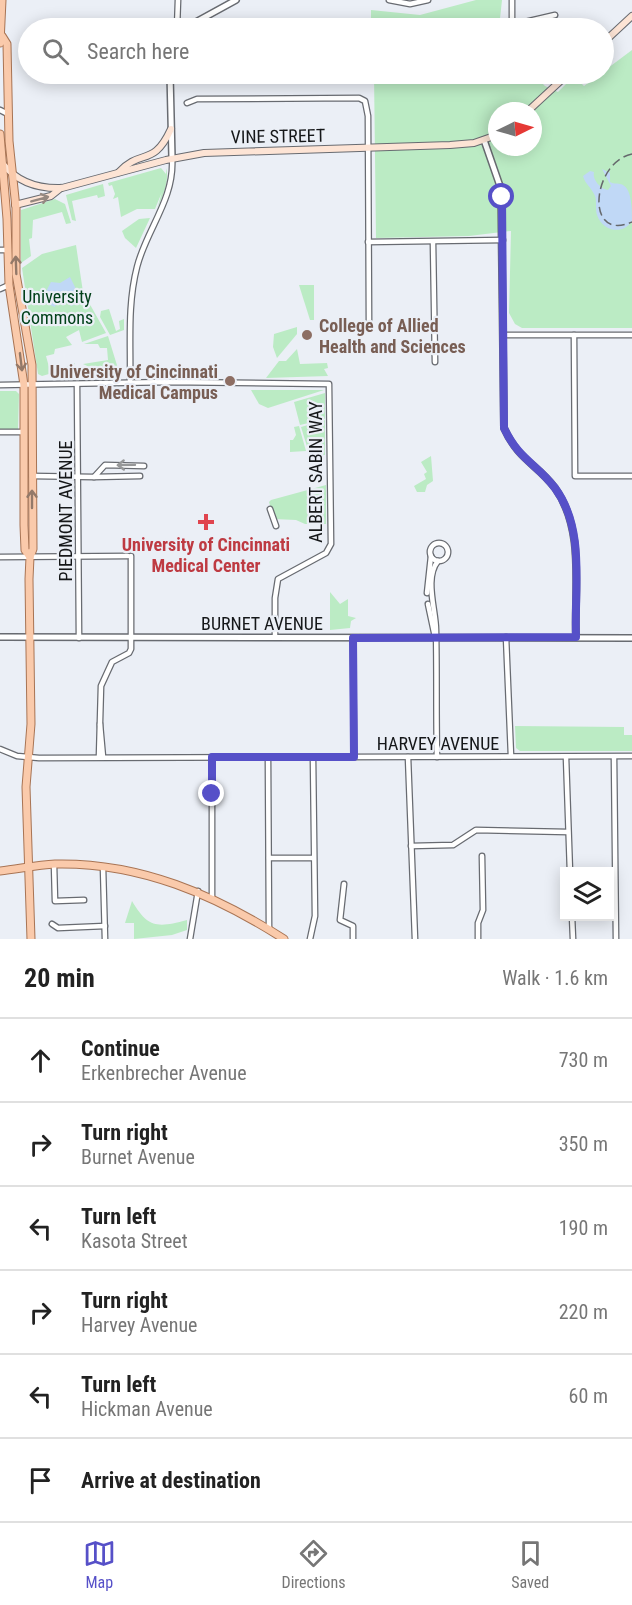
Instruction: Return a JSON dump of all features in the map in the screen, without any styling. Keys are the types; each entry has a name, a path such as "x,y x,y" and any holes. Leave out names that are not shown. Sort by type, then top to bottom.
{"main road":[{"path":"2,0 1,40 7,44 3,113 15,205 16,274 31,358 32,385 33,549 30,557 32,713 26,787 31,939"},
{"path":"614,32 632,16"},
{"path":"538,102 557,84"},
{"path":"118,172 127,163 157,152 163,146 171,129"},
{"path":"0,134 4,250 24,385 25,549 30,557"},
{"name":"VINE STREET","path":"15,205 51,196 62,188 172,158 220,152 450,146 488,138"},
{"path":"1,162 12,176"},
{"path":"2,179 12,176"},
{"name":"VINE STREET","path":"12,176 37,186 62,188"},
{"path":"0,871 54,864 103,867 177,883 212,897 284,939"}],"street":[{"path":"177,0 177,18"},
{"path":"203,18 236,0"},
{"path":"389,0 410,4 428,0"},
{"path":"512,0 512,18"},
{"path":"544,18 555,15"},
{"path":"0,385 129,383 130,316 135,275 147,240 169,191 172,158 170,84"},
{"path":"187,103 197,99 359,98 367,104 369,324"},
{"path":"484,140 501,189 504,428 519,455 548,480 560,497 574,536 576,637"},
{"path":"3,206 15,205"},
{"path":"368,242 502,240"},
{"path":"433,242 435,362"},
{"path":"0,289 9,285"},
{"path":"504,335 632,335"},
{"path":"574,335 574,476 632,476"},
{"name":"ALBERT SABIN WAY","path":"129,383 329,384 331,544 326,553 278,579 275,598 275,637"},
{"name":"PIEDMONT AVENUE","path":"77,384 79,638"},
{"path":"0,432 24,432"},
{"path":"94,477 105,465 144,466"},
{"path":"32,477 140,476"},
{"path":"270,509 276,526"},
{"path":"427,593 433,545 444,545 447,555 438,561 432,573 437,757"},
{"path":"0,557 129,556 131,592 129,653 115,659 103,680 100,699 101,757"},
{"path":"431,556 438,561"},
{"path":"428,604 435,637"},
{"name":"BURNET AVENUE","path":"0,637 632,638"},
{"path":"506,637 511,756"},
{"path":"353,638 354,757"},
{"name":"HARVEY AVENUE","path":"0,749 28,757 632,756"},
{"path":"614,756 616,939"},
{"path":"212,757 212,897"},
{"path":"310,939 315,916 313,757"},
{"path":"408,757 415,939"},
{"path":"566,757 570,867"},
{"path":"268,758 269,929"},
{"path":"411,846 457,844 476,830 568,832"},
{"path":"478,939 478,923 483,910 482,856"},
{"path":"269,858 313,858"},
{"path":"54,864 55,901 84,900"},
{"path":"103,867 105,939"},
{"path":"344,884 340,920 353,926 353,939"},
{"path":"190,939 198,891"},
{"path":"572,921 573,939"},
{"path":"52,924 58,928 105,926"}],"green space":[{"path":"476,0 502,0 500,18 371,18 371,10 420,15"},
{"path":"632,50 632,328 522,328 515,324 509,313 511,231 469,236 376,238 374,84 543,84 558,92 566,84 584,86 587,84 614,84 614,64"},
{"path":"161,168 166,174 166,168 167,178 157,209 162,192 155,209 137,209 121,217 118,197 113,199 115,194 112,185 109,186 108,183"},
{"path":"103,184 105,196 98,198 97,195 72,201 76,221 72,220 66,195"},
{"path":"55,199 65,204 71,223 66,224 62,212 33,220 32,238 29,239 31,256 21,263 21,210"},
{"path":"150,218 136,248 125,238 122,231 139,219"},
{"name":"University Commons","path":"76,245 83,292 106,333 82,342 79,330 66,337 72,345 55,349 54,354 46,356 49,367 57,365 60,369 75,363 73,367 42,376 38,374 22,268 42,254"},
{"path":"299,285 314,285 314,320 310,320"},
{"path":"109,309 116,331 120,329 119,321 124,319 124,330 110,335 100,317 101,311"},
{"path":"297,327 297,334 277,358 273,347 274,334"},
{"path":"108,336 120,375 102,373 83,364 108,360 107,348 100,348 98,344 84,344"},
{"path":"297,349 300,364 327,363 328,368 324,369 328,376 266,378 279,361 286,361"},
{"path":"251,390 324,390 268,408 259,404"},
{"path":"0,391 16,391 19,394 18,429 0,429"},
{"path":"325,393 325,419 300,425 294,402"},
{"path":"325,420 325,455 309,453 301,427"},
{"path":"299,426 306,451 290,452 290,440 293,440 296,435 294,427"},
{"path":"431,456 433,481 427,485 425,492 417,492 414,486 426,479 424,474 427,472 421,462"},
{"path":"326,485 326,524 305,524 296,520 274,519 269,502 271,500"},
{"path":"330,592 340,604 348,599 348,616 356,618 351,621 350,628 330,630"},
{"path":"515,726 624,727 624,735 632,735 632,751 520,751 516,748"},
{"path":"132,901 143,916 154,924 161,925 187,920 187,930 172,935 134,939 134,923 125,923"}],"water":[{"path":"602,169 610,173 610,182 624,186 629,193 632,221 619,230 608,228 600,221 595,196 583,176 590,171 594,172 594,178 598,184 608,190 611,186"},
{"path":"70,277 82,301 71,306 66,297 58,297 55,307 41,301 51,282 60,283"}],"railway":[{"path":"632,154 619,160 608,171 599,199 600,212 606,221 617,225 632,222"}],"place":[{"name":"College of Allied Health and Sciences","path":"307,335"},
{"name":"University of Cincinnati Medical Campus","path":"230,381"},
{"name":"University of Cincinnati Medical Center","path":"206,522"}],"route":[{"path":"212,794 212,757 354,757 353,638 576,637 574,537 566,510 554,487 519,455 504,428 502,197"}]}
